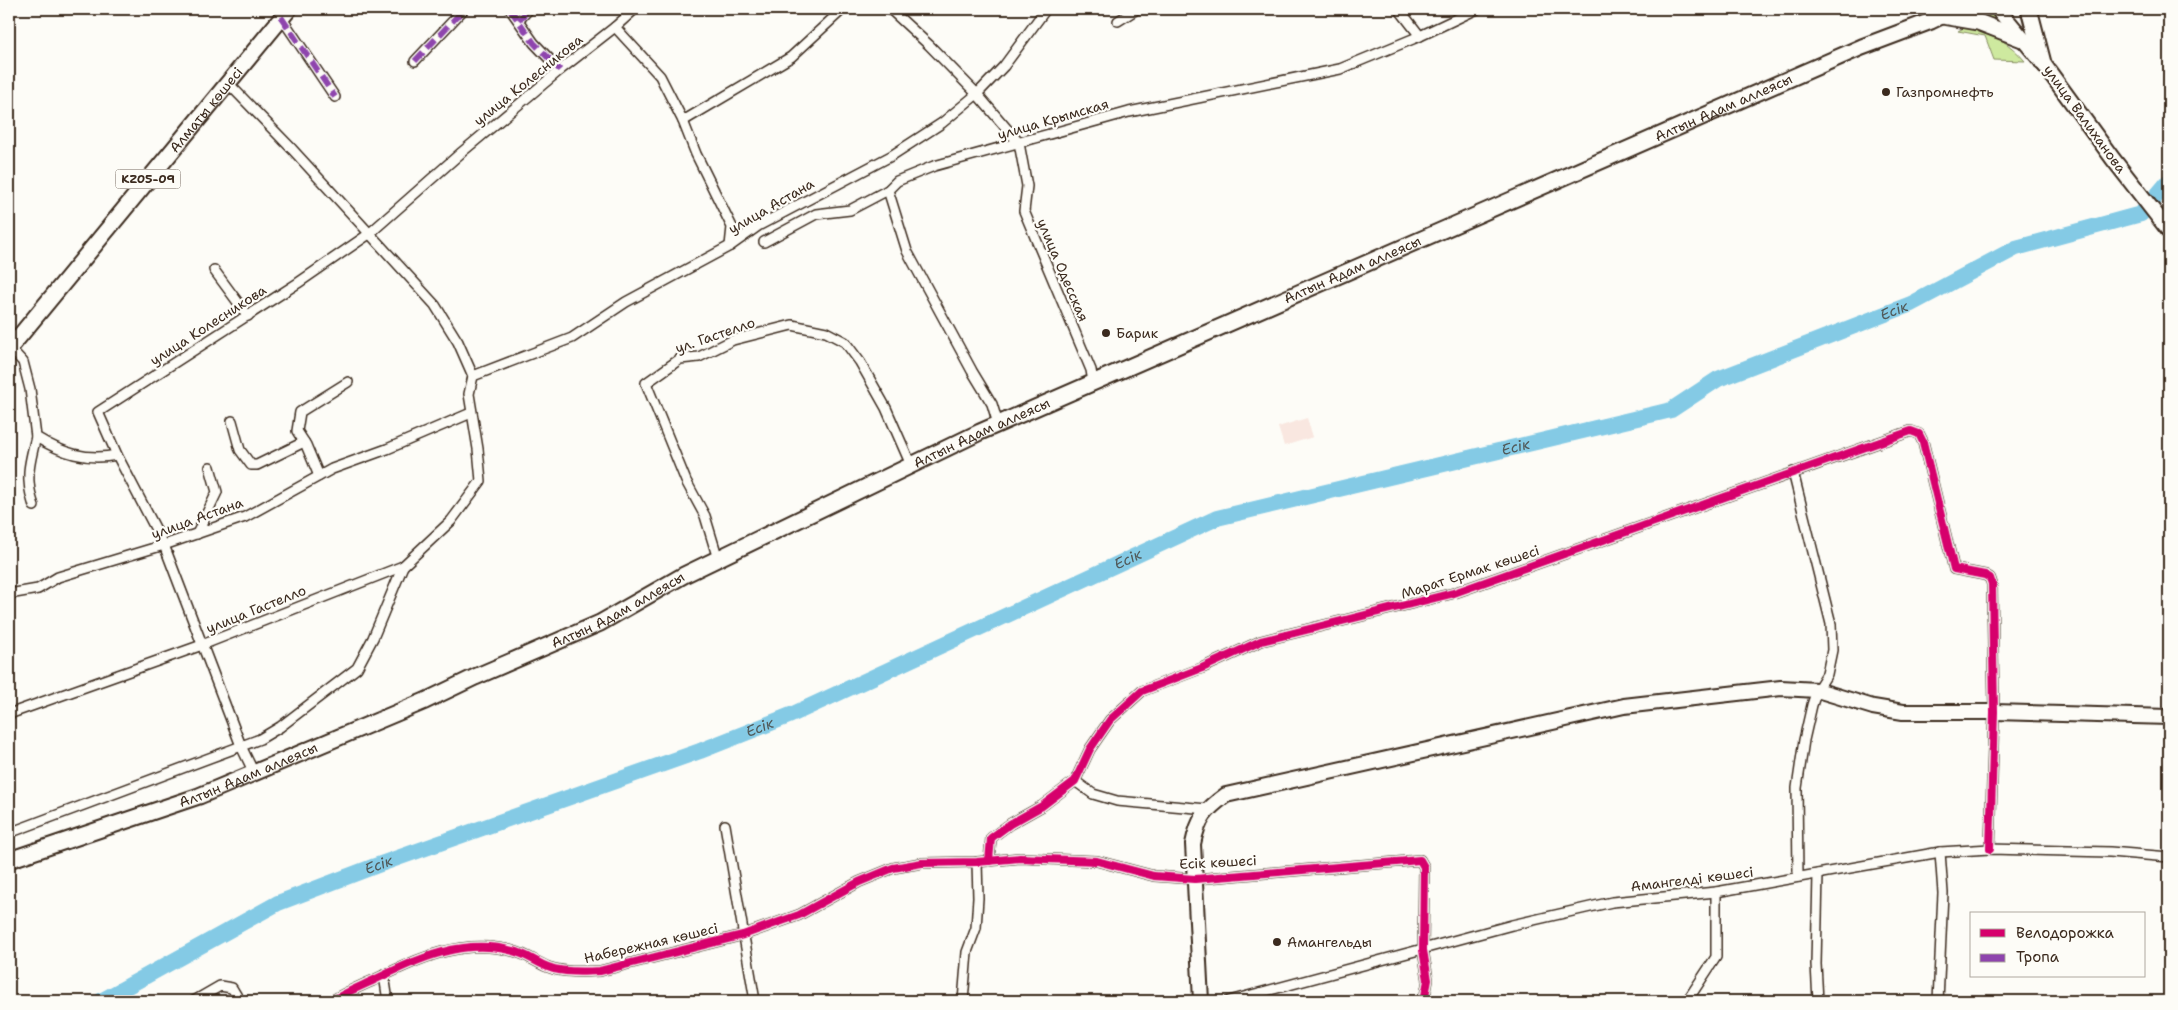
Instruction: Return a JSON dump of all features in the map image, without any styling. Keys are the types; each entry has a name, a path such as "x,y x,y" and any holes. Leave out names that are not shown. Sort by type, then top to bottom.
{"main road":[{"path":"2029,9 2043,63"},
{"name":"Алматы көшесі","path":"10,348 285,13"},
{"path":"1943,14 1978,22 2022,39"},
{"name":"Алтын Адам аллеясы","path":"9,860 199,796 425,701 475,677 600,623 684,575 998,424 1862,47 1943,14"}],"street":[{"path":"415,61 464,9"},
{"path":"510,9 534,43 560,70"},
{"path":"519,20 529,9"},
{"name":"улица Колесникова","path":"254,773 241,746 164,545 117,455 98,412 248,316 369,234 560,70 635,9"},
{"path":"683,121 791,57 843,9"},
{"name":"улица Одесская","path":"890,9 929,45 977,94 1019,142 1028,186 1024,211 1091,370 1093,382"},
{"name":"улица Астана","path":"473,376 572,338 626,302 730,246 758,226 891,156 942,123 977,94 1004,66 1046,9"},
{"path":"1118,21 1137,9"},
{"path":"1399,9 1420,36"},
{"name":"улица Крымская","path":"764,242 816,214 850,210 888,190 897,181 934,166 1129,112 1340,69 1420,36 1477,9"},
{"name":"улица Валиханова","path":"1998,9 2043,63 2113,159 2169,231"},
{"path":"285,13 335,96"},
{"path":"615,27 660,76 732,227 730,246"},
{"path":"227,82 435,305 458,342 473,376 469,394 471,413"},
{"path":"888,190 907,251 972,372 992,404 998,424"},
{"path":"214,270 248,316"},
{"name":"ул. Гастелло","path":"718,559 704,516 686,481 672,442 646,383 680,360 699,357 733,340 792,325 826,332 845,342 860,362 886,408 911,465"},
{"path":"10,348 23,362 30,389 36,437 27,478 28,490 34,506"},
{"path":"319,476 297,430 300,412 348,382"},
{"name":"улица Астана","path":"9,594 38,589 58,577 164,545 246,517 319,476 471,413"},
{"name":"улица Гастелло","path":"9,714 202,645 403,566 451,521 481,481 478,449 471,413"},
{"path":"232,421 240,450 251,465 257,466 304,442"},
{"name":"Марат Ермак көшесі","path":"1075,780 1090,749 1110,720 1142,691 1202,668 1261,641 1454,593 1911,431 1919,434 1923,442 1954,568 1990,578 1992,584 1994,712"},
{"path":"36,437 52,447 77,455 98,458 117,455"},
{"path":"197,534 217,492 210,467"},
{"path":"1792,472 1831,624 1832,650 1827,674 1817,690 1804,740 1797,788 1798,877"},
{"path":"9,833 260,739 280,727 357,668 373,638 403,566"},
{"path":"1201,1001 1194,836 1196,828 1207,809 1226,795 1624,706 1781,688 1817,690 1873,707 1902,712 2169,716"},
{"path":"1990,849 1994,712"},
{"path":"989,861 991,838 1010,824 1042,806 1075,780 1094,794 1118,801 1207,809"},
{"path":"725,825 755,1001"},
{"name":"Амангелді көшесі","path":"1229,1001 1512,925 1612,902 1716,892 1940,852 1990,849 2110,852 2169,856"},
{"path":"1938,1001 1943,892 1940,852"},
{"name":"Есік көшесі","path":"976,862 1020,858 1097,861 1154,876 1195,878 1420,860 1424,867 1423,950"},
{"path":"963,1001 967,952 976,928 976,862"},
{"name":"Набережная көшесі","path":"332,1001 423,958 470,945 494,946 516,951 548,967 581,972 600,971 743,935 799,915 859,882 893,868 922,863 976,862"},
{"path":"1818,874 1816,964 1818,1001"},
{"path":"1687,1001 1716,957 1716,892"},
{"path":"1423,950 1428,980 1424,1001"},
{"path":"384,975 388,1001"},
{"path":"194,1001 220,986 232,988 238,998"}],"shaded area":[{"path":"1307,418 1313,437 1284,446 1278,427"}],"green space":[{"path":"1964,9 1991,9 2014,34 1953,12"},
{"path":"1971,24 2000,39 2025,61 1994,60 1985,36 1958,31"}],"waterway":[{"name":"Есік","path":"101,1001 278,903 375,866 700,751 791,715 1217,518 1671,410 1718,379 1911,304 2016,248 2141,214 2169,181"}],"marked path":[{"path":"415,61 464,9"},
{"path":"510,9 534,43 560,70"},
{"path":"519,20 529,9"},
{"path":"281,17 335,97"}],"cycle path":[{"path":"989,861 991,838 1010,824 1042,806 1075,781 1090,749 1110,720 1142,691 1202,668 1261,641 1454,593 1911,431 1919,434 1923,442 1954,569 1985,575 1990,578 1992,584 1994,712 1990,849"},
{"path":"332,1001 406,965 423,958 458,949 494,947 518,952 554,969 574,972 600,971 743,935 799,915 859,882 893,868 922,863 977,862 1020,858 1097,861 1154,876 1195,879 1420,860 1424,867 1423,950 1428,980 1424,1001"}],"place":[{"name":"Газпромнефть","path":"1886,92"},
{"name":"Барик","path":"1106,333"},
{"name":"Амангельды","path":"1277,942"}]}
